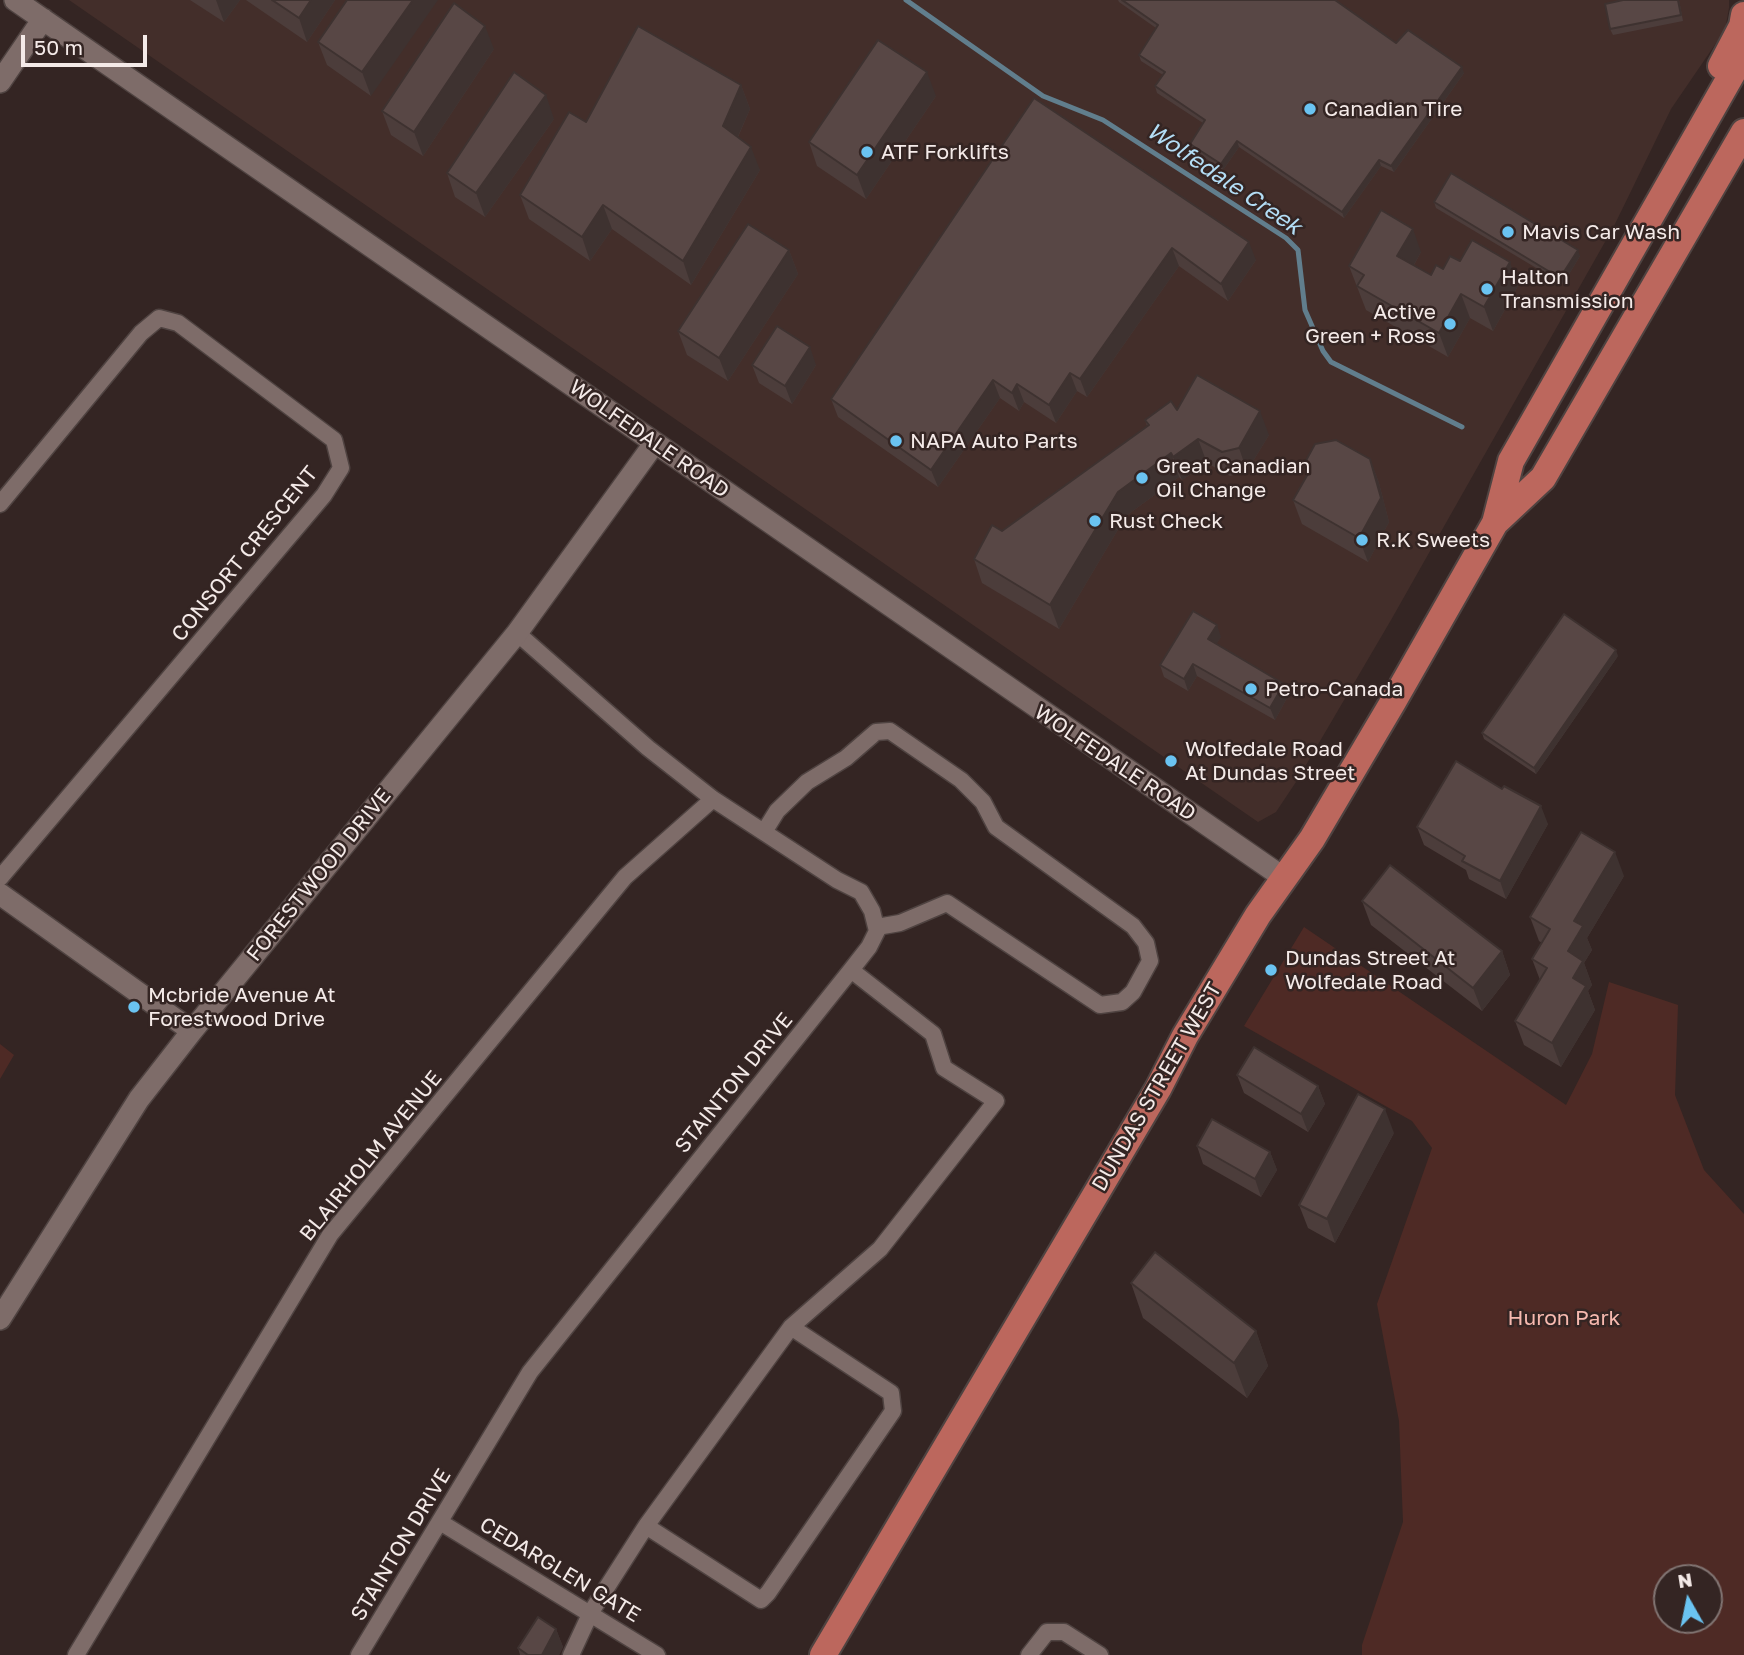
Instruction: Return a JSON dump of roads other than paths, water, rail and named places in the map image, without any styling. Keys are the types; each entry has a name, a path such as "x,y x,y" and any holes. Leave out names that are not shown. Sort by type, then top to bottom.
{"main road":[{"path":"1724,88 1720,68 1742,26 1744,15"},
{"name":"DUNDAS STREET WEST","path":"823,1655 1158,1089 1185,1036 1258,915 1337,798 1495,523 1511,461 1744,53"},
{"name":"DUNDAS STREET WEST","path":"1495,523 1543,478 1740,146"}],"street":[{"name":"WOLFEDALE ROAD","path":"15,0 1284,878"},
{"path":"0,82 43,19"},
{"name":"CONSORT CRESCENT","path":"0,504 141,333 159,318 178,323 334,440 341,468 324,495 0,878"},
{"name":"FORESTWOOD DRIVE","path":"0,1318 139,1100 192,1031 517,634 654,444"},
{"path":"517,634 648,748 713,799 837,880 861,892 877,927 900,923 947,903 1100,1005 1122,1002 1133,992 1150,961 1146,943 1133,926 996,827 983,802 961,780 890,731 876,732 846,758 807,782 777,811 764,832"},
{"name":"BLAIRHOLM AVENUE","path":"76,1655 330,1235 625,877 713,799"},
{"path":"0,894 192,1031"},
{"name":"STAINTON DRIVE","path":"359,1655 530,1372 869,947 877,927"},
{"path":"570,1655 591,1612 646,1526 791,1327 880,1249 996,1101 944,1068 933,1034 851,970"},
{"path":"646,1526 761,1600 768,1593 892,1411 891,1393 791,1327"},
{"name":"CEDARGLEN GATE","path":"440,1522 591,1612 657,1655"},
{"path":"1029,1655 1047,1632 1064,1632 1100,1655"}],"waterway":[{"name":"Wolfedale Creek","path":"906,0 1043,96 1103,120 1286,238 1298,250 1305,310 1323,351 1331,362 1462,427"}],"place":[{"name":"Canadian Tire","path":"1310,109"},
{"name":"ATF Forklifts","path":"867,152"},
{"name":"Mavis Car Wash","path":"1508,232"},
{"name":"Halton Transmission","path":"1487,289"},
{"name":"Active Green + Ross","path":"1450,324"},
{"name":"NAPA Auto Parts","path":"896,441"},
{"name":"Great Canadian Oil Change","path":"1142,478"},
{"name":"Rust Check","path":"1095,521"},
{"name":"R.K Sweets","path":"1362,540"},
{"name":"Petro-Canada","path":"1251,689"},
{"name":"Wolfedale Road At Dundas Street","path":"1171,761"},
{"name":"Dundas Street At Wolfedale Road","path":"1271,970"},
{"name":"Mcbride Avenue At Forestwood Drive","path":"134,1007"}],"park label":[{"name":"Huron Park","path":"1564,1318"}]}
